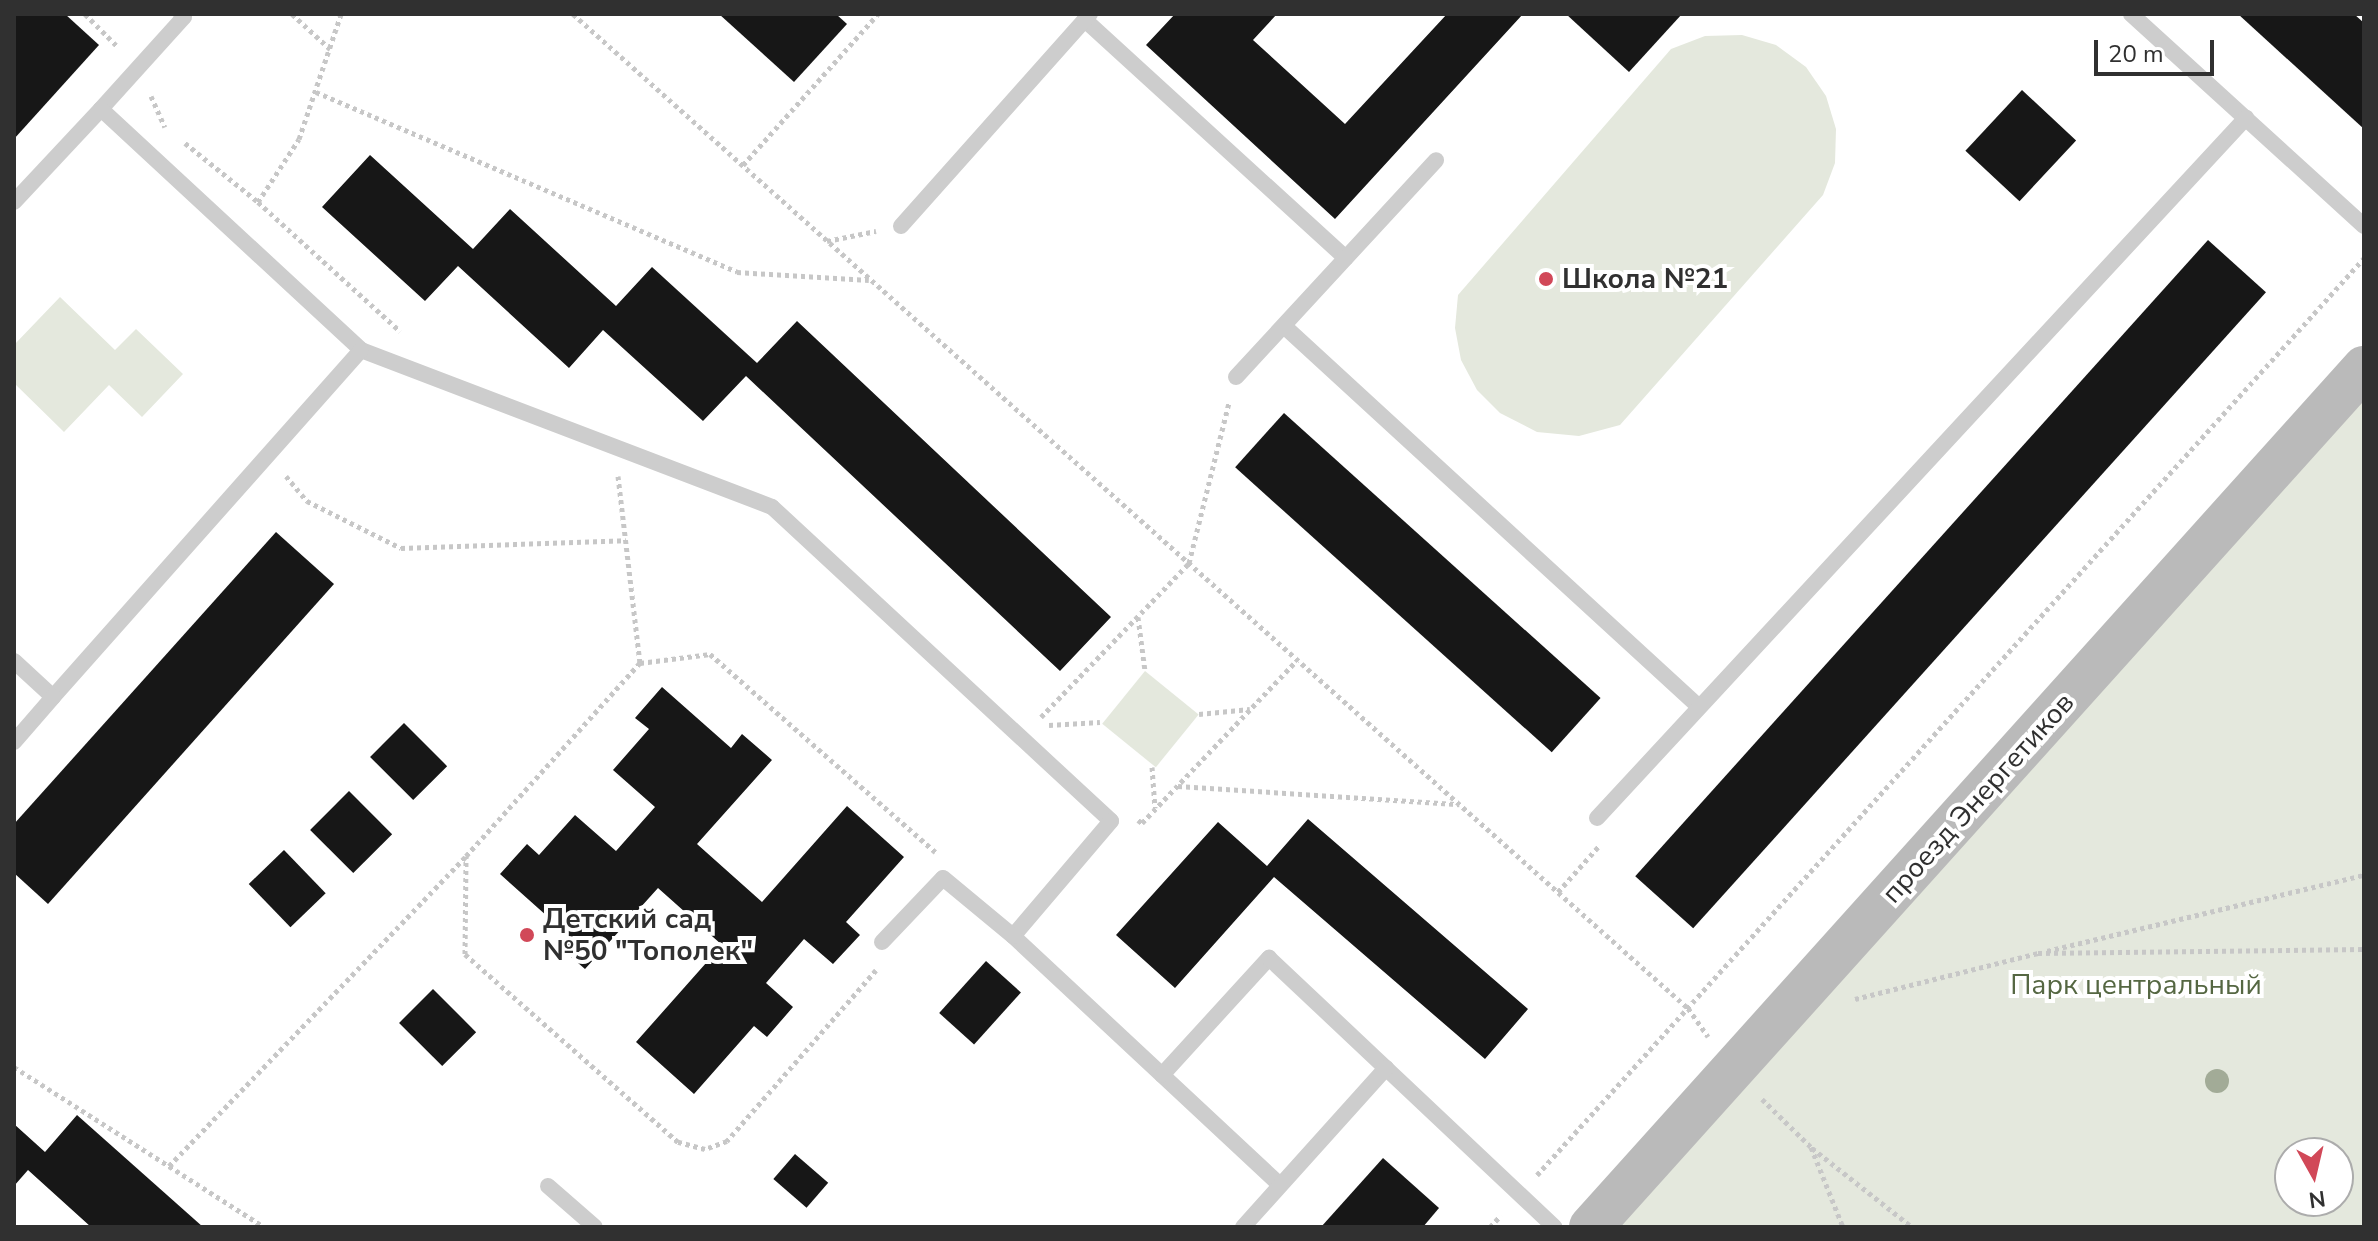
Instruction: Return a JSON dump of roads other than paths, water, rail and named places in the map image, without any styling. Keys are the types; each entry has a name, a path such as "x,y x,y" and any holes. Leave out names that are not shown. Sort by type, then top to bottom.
{"street":[{"name":"проезд Энергетиков","path":"1591,1227 2364,368"}],"lane":[{"path":"14,202 184,17 181,14"},
{"path":"2131,14 2364,226"},
{"path":"901,226 1088,17 1346,258"},
{"path":"101,109 361,350 772,507 1111,821 1013,936"},
{"path":"1597,818 2246,118"},
{"path":"1236,377 1436,160"},
{"path":"1284,326 1699,707"},
{"path":"14,742 361,350"},
{"path":"14,661 53,697"},
{"path":"882,942 943,878 1013,936 1280,1185"},
{"path":"1162,1075 1269,958 1554,1227"},
{"path":"1243,1227 1386,1068"},
{"path":"548,1186 595,1227"}],"place":[{"name":"Школа №21","path":"1546,279"},
{"name":"Детский сад №50 \"Тополек\"","path":"527,935"}],"park label":[{"name":"Парк центральный","path":"2136,985"}]}
